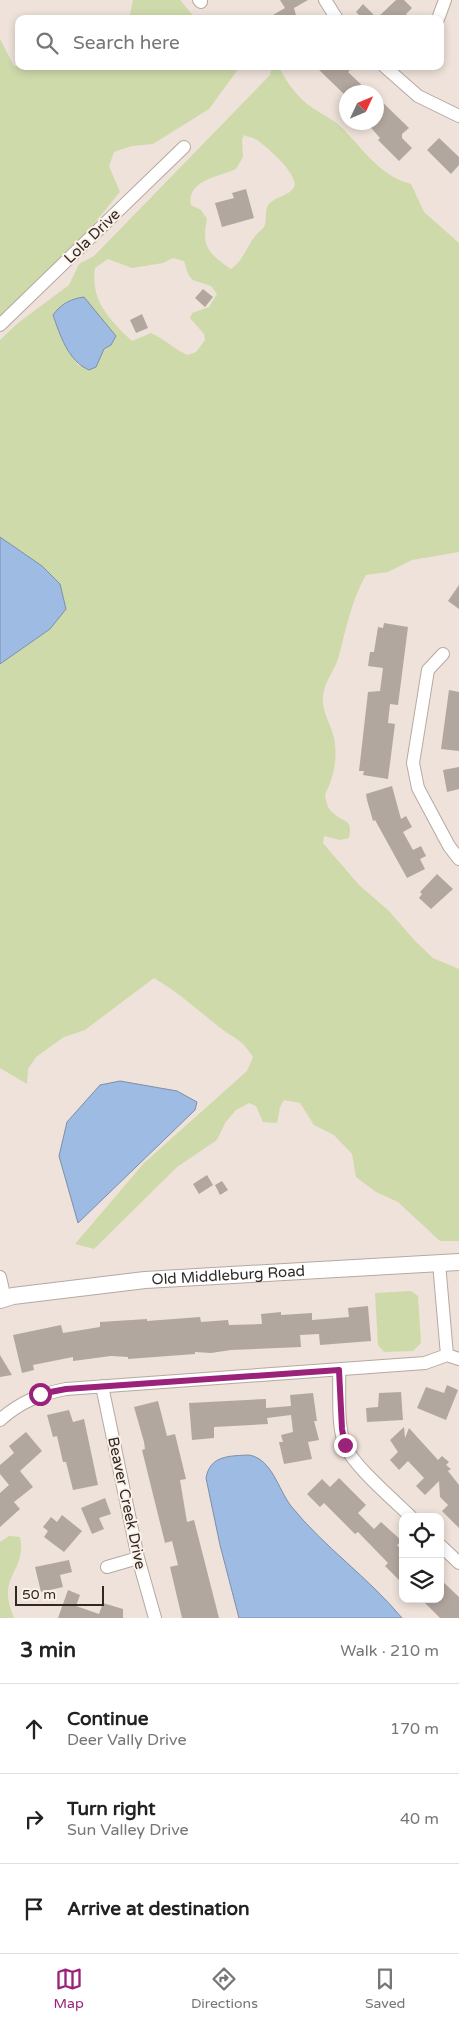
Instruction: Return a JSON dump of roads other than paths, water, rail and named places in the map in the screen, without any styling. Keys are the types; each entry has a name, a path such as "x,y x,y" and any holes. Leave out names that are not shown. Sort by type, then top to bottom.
{"main road":[{"name":"Old Middleburg Road","path":"3,1299 145,1280 459,1262"}],"street":[{"path":"325,0 334,15"},
{"path":"439,15 445,0"},
{"path":"393,70 418,96 459,116"},
{"name":"Lola Drive","path":"0,324 184,146"},
{"path":"443,654 428,670 413,763 418,788 449,846 459,859"},
{"path":"0,1420 12,1409 40,1394 102,1386 425,1363 453,1357 439,1263"},
{"path":"0,1277 3,1299"},
{"path":"339,1370 342,1429 345,1445 363,1469 407,1513"},
{"name":"Beaver Creek Drive","path":"102,1386 138,1558 154,1618"},
{"path":"444,1549 459,1563"},
{"path":"107,1567 138,1558"}],"water":[{"path":"84,297 116,336 111,345 104,349 96,367 89,370 70,354 53,315 66,303"},
{"path":"0,537 42,566 60,584 66,609 50,629 0,664"},
{"path":"120,1081 177,1091 197,1102 195,1110 78,1223 59,1156 67,1122 100,1085"},
{"path":"249,1455 257,1458 269,1468 286,1499 304,1521 375,1589 402,1618 239,1618 220,1545 206,1478 208,1470 216,1461 222,1458"}]}
